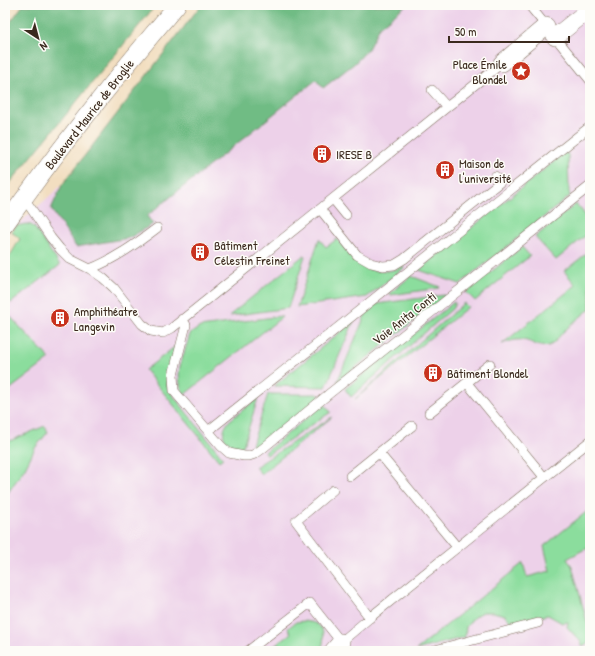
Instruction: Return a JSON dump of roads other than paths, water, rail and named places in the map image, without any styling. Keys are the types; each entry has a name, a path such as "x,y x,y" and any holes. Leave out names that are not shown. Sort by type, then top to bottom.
{"street":[{"name":"Boulevard Maurice de Broglie","path":"5,225 115,79 178,5"},
{"path":"502,63 551,31 590,9"}],"lane":[{"path":"529,5 590,80"},
{"path":"24,198 51,238 70,259 103,278 114,288 142,324 152,331 163,333 172,328 502,63"},
{"path":"432,90 447,107"},
{"path":"182,319 186,325 173,375 174,391 208,431 586,129"},
{"path":"320,209 357,255 371,264 382,266 394,265 404,259 500,182 495,176"},
{"name":"Voie Anita Conti","path":"208,431 229,453 244,456 255,454 590,186"},
{"path":"333,199 346,215"},
{"path":"90,270 107,262 136,244 157,228"},
{"path":"429,413 490,364"},
{"path":"467,383 544,478"},
{"path":"350,476 412,426"},
{"path":"248,651 310,603 337,646 590,441"},
{"path":"379,453 457,548"},
{"path":"333,490 296,521 370,618"},
{"path":"431,651 538,623"}],"place":[{"name":"Place Émile Blondel","path":"521,71"},
{"name":"IRESE B","path":"322,154"},
{"name":"Maison de l'université","path":"445,170"},
{"name":"Bâtiment Célestin Freinet","path":"200,252"},
{"name":"Amphithéatre Langevin","path":"60,318"},
{"name":"Bâtiment Blondel","path":"433,373"}]}
